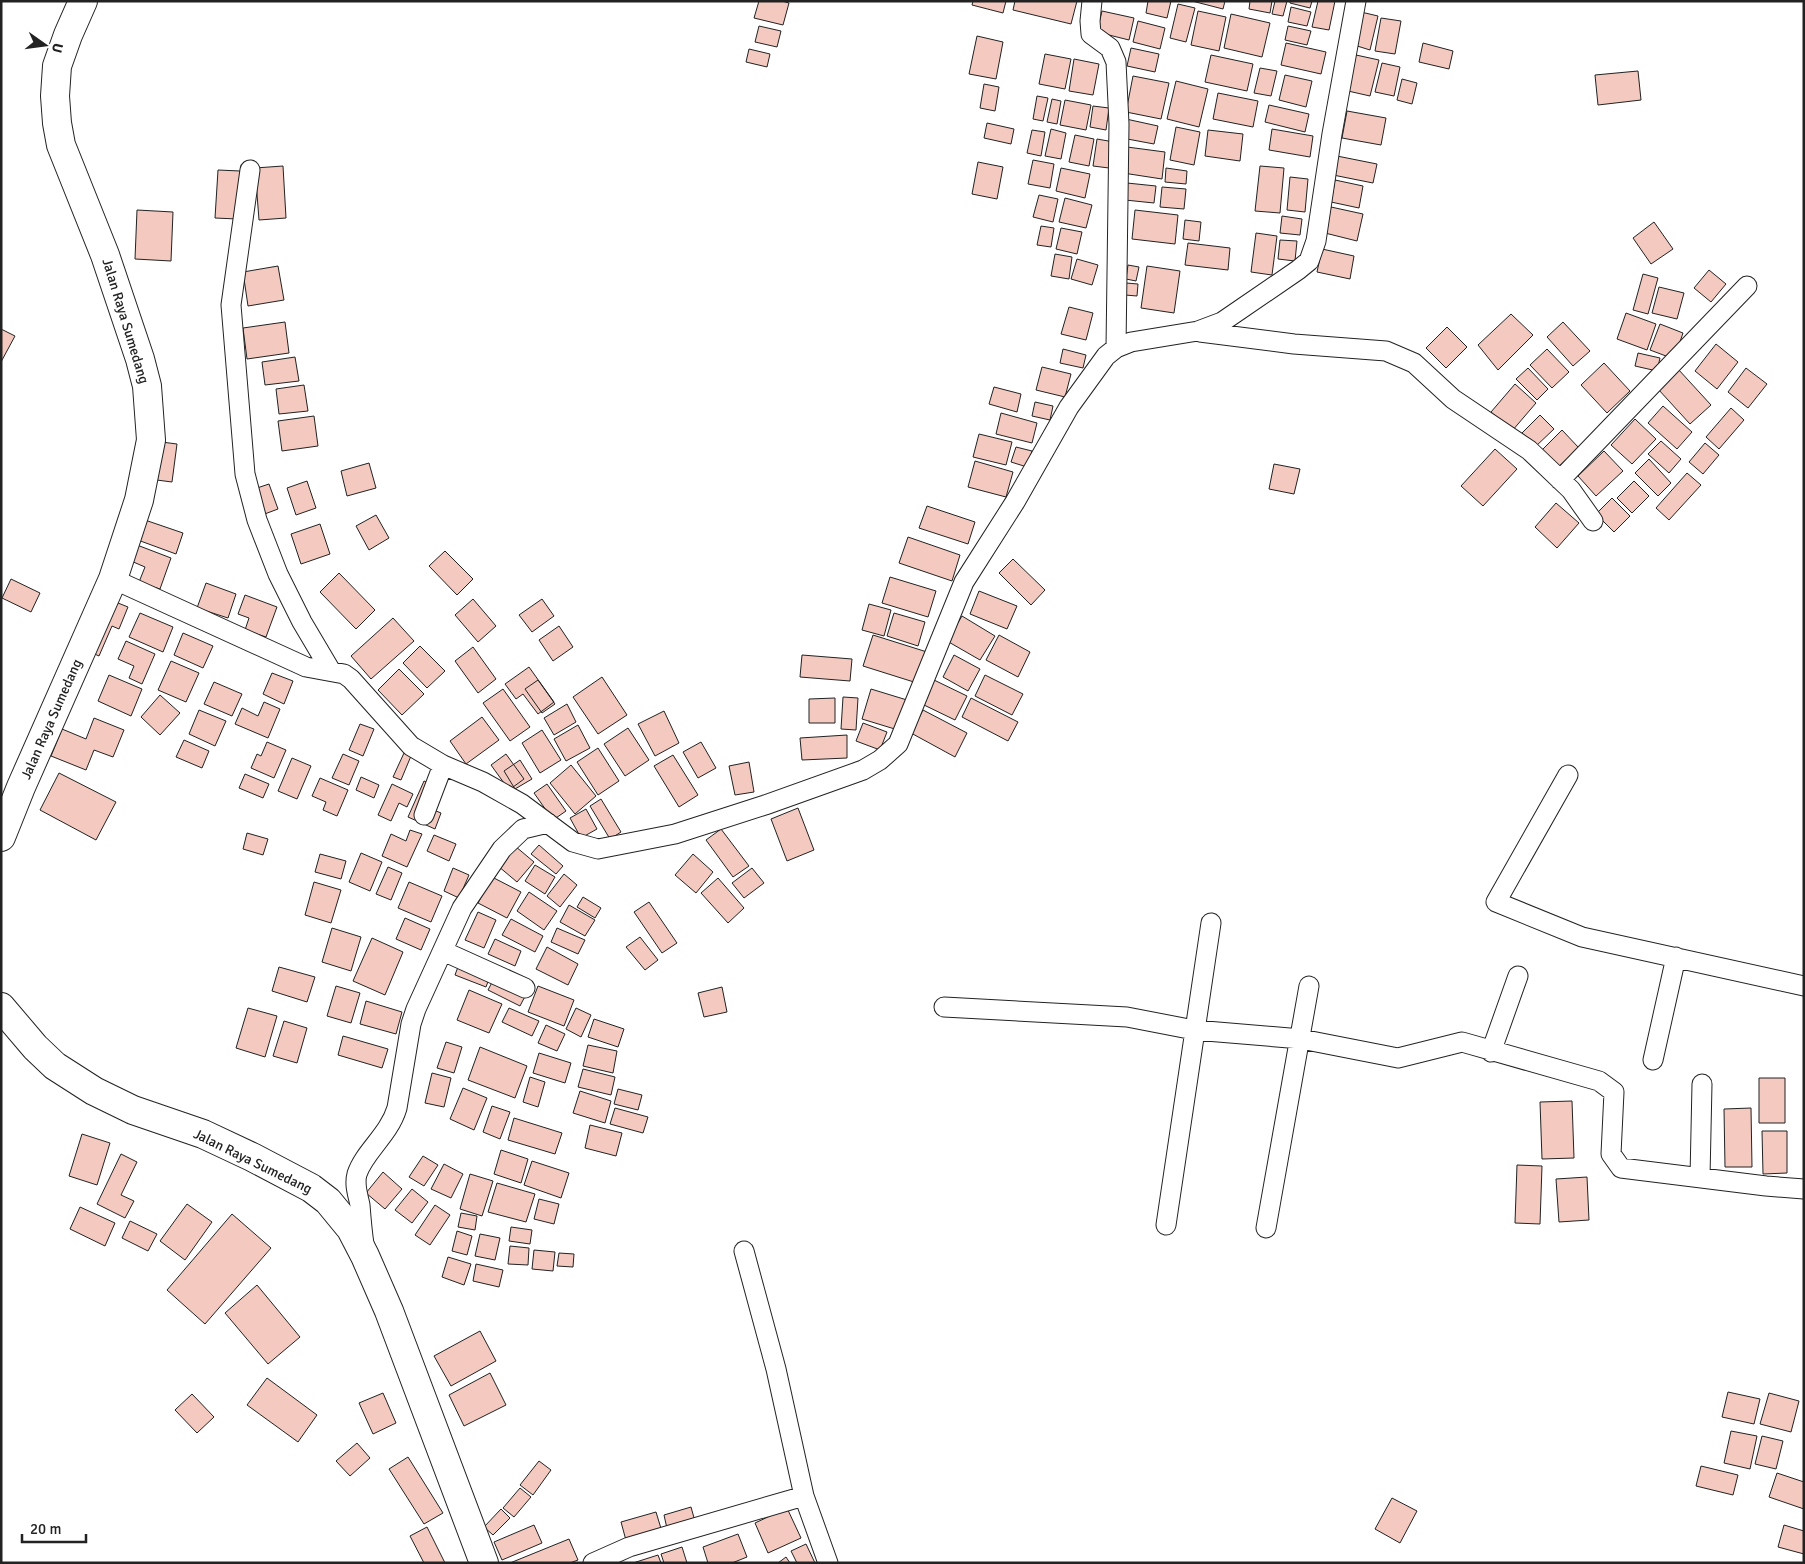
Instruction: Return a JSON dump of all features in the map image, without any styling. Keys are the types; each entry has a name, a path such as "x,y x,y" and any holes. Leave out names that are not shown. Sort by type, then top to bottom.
{"highway":[{"name":"Jalan Raya Sumedang","path":"1,837 113,578 133,518 146,469 151,440 147,386 105,255 61,145 57,123 55,96 57,66 83,1"},
{"name":"Jalan Raya Sumedang","path":"1,1007 35,1047 55,1066 94,1091 133,1110 203,1134 275,1168 311,1188 328,1201 351,1229 389,1311 484,1563"}],"street":[{"path":"1092,1 1091,34 1110,48 1116,62 1119,152 1116,348"},
{"path":"113,578 306,667 331,670 344,674 351,679 411,746 443,765 483,782 514,799 573,842 598,849 675,834 854,774 880,760 898,744 964,582 1015,502 1069,407 1106,356 1116,348 1131,342 1198,331 1222,322 1310,261 1316,241 1332,134 1356,1"},
{"path":"250,170 231,305 245,474 257,520 278,574 302,622 331,670"},
{"path":"1560,480 1747,286"},
{"path":"1198,331 1294,344 1386,351 1414,363 1452,399 1529,450 1571,490 1593,521"},
{"path":"424,815 443,765"},
{"path":"1568,775 1496,902 1582,937 1804,986"},
{"path":"365,1256 360,1203 356,1189 357,1174 364,1161 394,1120 398,1108 411,1024 462,908 502,849 523,829 548,823"},
{"path":"1166,1225 1211,923"},
{"path":"442,951 525,988"},
{"path":"1653,1060 1676,957"},
{"path":"1491,1052 1518,976"},
{"path":"1266,1228 1309,986"},
{"path":"944,1007 1127,1018 1194,1030 1300,1039 1398,1058 1462,1042 1491,1052 1599,1081 1614,1092 1611,1154 1621,1168 1804,1189"},
{"path":"1700,1177 1702,1084"},
{"path":"744,1250 776,1369 804,1496 828,1563"},
{"path":"593,1563 629,1547 804,1496"}],"building":[{"path":"759,1 782,1 789,3 783,25 754,18"},
{"path":"973,1 1006,1 1003,13 972,5"},
{"path":"1015,1 1077,1 1071,24 1013,10"},
{"path":"1148,1 1171,1 1167,18 1146,13"},
{"path":"1192,1 1225,1 1223,9"},
{"path":"1250,1 1272,1 1270,13 1249,9"},
{"path":"1275,1 1287,1 1283,16 1272,14"},
{"path":"1290,1 1312,1 1310,8 1290,3"},
{"path":"1318,1 1335,1 1329,30 1312,27"},
{"path":"1178,4 1195,8 1186,42 1170,38"},
{"path":"1291,7 1311,12 1307,26 1288,22"},
{"path":"1102,11 1134,18 1129,40 1097,32"},
{"path":"1198,11 1226,17 1219,51 1191,45"},
{"path":"1361,12 1378,16 1370,50 1354,45"},
{"path":"1231,14 1270,23 1262,57 1224,48"},
{"path":"1381,18 1401,21 1395,54 1375,51"},
{"path":"1138,21 1165,28 1160,49 1133,42"},
{"path":"759,26 781,31 777,47 755,42"},
{"path":"1288,26 1311,31 1307,45 1285,40"},
{"path":"977,36 1003,42 996,79 969,74"},
{"path":"1286,43 1326,52 1321,74 1281,65"},
{"path":"1423,43 1453,51 1449,69 1419,62"},
{"path":"1131,48 1159,54 1155,72 1127,66"},
{"path":"749,49 770,54 767,67 746,62"},
{"path":"1045,54 1071,59 1065,89 1039,84"},
{"path":"1211,55 1253,64 1247,91 1205,82"},
{"path":"1356,55 1379,60 1370,96 1348,91"},
{"path":"1074,59 1099,64 1093,95 1069,91"},
{"path":"1382,63 1400,67 1394,96 1375,92"},
{"path":"1260,68 1277,71 1271,96 1254,93"},
{"path":"1638,71 1641,100 1598,105 1595,75"},
{"path":"1285,75 1312,81 1306,107 1279,100"},
{"path":"1133,76 1169,83 1161,119 1126,112"},
{"path":"1402,79 1417,83 1412,104 1397,100"},
{"path":"1176,81 1208,89 1199,127 1167,119"},
{"path":"984,84 999,87 995,111 980,108"},
{"path":"1218,93 1258,101 1253,127 1213,119"},
{"path":"1037,96 1048,98 1043,121 1033,119"},
{"path":"1052,99 1061,101 1057,124 1047,122"},
{"path":"1065,100 1091,105 1086,130 1060,125"},
{"path":"1269,105 1309,114 1305,132 1265,122"},
{"path":"1093,106 1109,108 1106,130 1090,127"},
{"path":"1347,111 1386,118 1381,145 1342,138"},
{"path":"1126,119 1158,126 1154,144 1122,138"},
{"path":"987,123 1014,129 1011,144 984,138"},
{"path":"1176,127 1200,132 1194,165 1170,160"},
{"path":"1051,129 1066,133 1061,159 1045,156"},
{"path":"1272,129 1313,136 1310,157 1269,150"},
{"path":"1032,130 1045,132 1041,156 1027,153"},
{"path":"1208,130 1243,134 1240,161 1205,156"},
{"path":"1075,135 1094,139 1089,166 1069,162"},
{"path":"1097,139 1114,142 1109,168 1093,166"},
{"path":"1127,147 1165,152 1162,179 1123,173"},
{"path":"1337,156 1377,164 1373,183 1333,175"},
{"path":"1033,160 1054,164 1050,188 1028,184"},
{"path":"978,162 1003,167 997,199 972,194"},
{"path":"283,166 286,218 259,220 255,168"},
{"path":"1260,166 1284,168 1280,213 1255,211"},
{"path":"1061,168 1090,174 1085,198 1056,191"},
{"path":"1166,168 1187,171 1186,184 1165,182"},
{"path":"218,170 240,171 237,219 215,218"},
{"path":"1290,177 1308,179 1305,212 1287,210"},
{"path":"1335,180 1363,186 1359,208 1331,202"},
{"path":"1127,183 1156,186 1154,203 1125,200"},
{"path":"1162,187 1186,189 1184,209 1160,207"},
{"path":"1039,195 1058,199 1053,222 1033,217"},
{"path":"1065,198 1092,205 1086,228 1059,222"},
{"path":"1331,207 1363,214 1357,241 1325,233"},
{"path":"137,210 173,212 171,261 135,259"},
{"path":"1135,210 1178,215 1175,244 1132,239"},
{"path":"1282,216 1302,219 1300,235 1280,233"},
{"path":"1185,220 1201,222 1199,241 1183,239"},
{"path":"1654,222 1673,249 1651,264 1633,238"},
{"path":"1041,226 1054,228 1051,247 1037,245"},
{"path":"1061,228 1082,232 1077,254 1056,249"},
{"path":"1256,233 1277,236 1272,275 1251,272"},
{"path":"1280,240 1297,241 1295,261 1278,259"},
{"path":"1188,243 1230,248 1228,270 1185,265"},
{"path":"1322,249 1354,256 1350,279 1317,272"},
{"path":"1055,254 1072,257 1069,279 1051,276"},
{"path":"1077,259 1098,265 1092,285 1071,279"},
{"path":"1128,265 1139,267 1136,281 1126,279"},
{"path":"278,266 284,300 248,306 243,272"},
{"path":"1147,266 1180,271 1174,313 1141,308"},
{"path":"1709,270 1726,284 1711,302 1694,288"},
{"path":"1643,274 1658,278 1648,314 1633,310"},
{"path":"1126,283 1138,284 1137,296 1125,295"},
{"path":"1659,287 1684,293 1677,319 1652,313"},
{"path":"1069,307 1093,313 1086,340 1061,334"},
{"path":"1626,313 1656,324 1647,350 1617,339"},
{"path":"1511,314 1533,335 1498,370 1478,345"},
{"path":"285,322 289,353 247,359 243,328"},
{"path":"1563,322 1590,351 1573,366 1547,337"},
{"path":"1660,324 1683,333 1674,359 1650,350"},
{"path":"1447,327 1467,347 1446,368 1426,348"},
{"path":"1,329 15,336 1,362"},
{"path":"1716,344 1738,362 1717,389 1695,371"},
{"path":"1063,349 1086,355 1083,368 1060,363"},
{"path":"1547,349 1569,372 1552,388 1530,365"},
{"path":"1638,353 1660,358 1657,371 1635,366"},
{"path":"295,357 299,381 265,385 262,362"},
{"path":"1604,363 1630,391 1607,413 1581,385"},
{"path":"1042,367 1071,374 1065,397 1036,390"},
{"path":"1528,368 1548,389 1537,400 1516,379"},
{"path":"1746,368 1767,384 1748,408 1728,392"},
{"path":"1678,369 1711,405 1690,424 1658,389"},
{"path":"1515,384 1536,403 1512,431 1491,412"},
{"path":"304,385 308,411 279,414 276,389"},
{"path":"994,387 1021,394 1017,412 989,404"},
{"path":"1035,402 1053,406 1050,420 1032,416"},
{"path":"1663,406 1692,432 1677,449 1648,423"},
{"path":"1731,408 1744,420 1719,449 1706,437"},
{"path":"1001,413 1037,423 1032,443 996,434"},
{"path":"1540,415 1554,429 1535,447 1522,433"},
{"path":"314,416 318,446 282,451 278,421"},
{"path":"1635,419 1656,439 1632,464 1611,445"},
{"path":"1562,430 1579,448 1556,469 1540,452"},
{"path":"979,434 1012,442 1006,465 973,457"},
{"path":"154,441 177,444 172,482 149,479"},
{"path":"1661,441 1681,459 1669,473 1648,454"},
{"path":"1705,443 1719,455 1703,474 1689,462"},
{"path":"1016,447 1032,451 1027,467 1011,462"},
{"path":"1495,449 1517,469 1483,506 1461,486"},
{"path":"1604,451 1623,471 1596,496 1578,476"},
{"path":"1649,459 1671,483 1658,496 1635,473"},
{"path":"975,461 1013,472 1006,497 968,487"},
{"path":"369,463 376,488 347,496 341,471"},
{"path":"1274,464 1300,469 1294,494 1269,489"},
{"path":"1687,473 1701,485 1669,520 1656,508"},
{"path":"307,481 316,508 296,515 287,488"},
{"path":"1634,481 1649,496 1632,513 1617,498"},
{"path":"269,484 278,509 262,515 254,489"},
{"path":"1612,498 1630,516 1614,532 1596,514"},
{"path":"1556,503 1579,523 1557,548 1535,527"},
{"path":"927,506 975,522 968,544 919,528"},
{"path":"376,515 389,538 369,550 356,526"},
{"path":"142,519 183,533 176,554 135,539"},
{"path":"320,524 330,554 301,564 291,534"},
{"path":"908,537 960,555 952,581 899,563"},
{"path":"137,545 171,558 160,589 139,582 145,567 131,561"},
{"path":"445,551 473,579 457,595 429,566"},
{"path":"1013,559 1045,590 1031,605 999,573"},
{"path":"339,573 375,610 356,629 320,592"},
{"path":"890,577 936,591 928,617 882,603"},
{"path":"11,579 40,593 31,612 2,598"},
{"path":"206,583 236,594 228,618 197,608"},
{"path":"979,591 1017,606 1007,629 970,614"},
{"path":"245,595 277,607 266,637 245,630 249,618 238,614"},
{"path":"108,599 128,607 119,629 112,626 99,656 86,650"},
{"path":"473,599 496,626 478,642 455,615"},
{"path":"542,599 554,616 532,632 519,615"},
{"path":"869,604 891,610 884,636 862,630"},
{"path":"140,613 173,627 163,652 129,637"},
{"path":"894,613 925,622 918,646 887,636"},
{"path":"962,616 995,636 980,660 947,641"},
{"path":"393,618 414,641 371,679 351,656"},
{"path":"559,626 573,647 553,661 539,640"},
{"path":"183,633 213,646 203,668 174,655"},
{"path":"873,635 927,652 917,683 863,666"},
{"path":"999,635 1030,652 1018,677 986,660"},
{"path":"126,641 155,654 142,684 129,678 134,666 118,659"},
{"path":"420,646 445,671 427,688 403,663"},
{"path":"473,647 496,679 478,693 455,661"},
{"path":"802,655 852,659 850,681 800,677"},
{"path":"954,655 980,669 968,691 943,677"},
{"path":"171,661 199,673 186,702 158,690"},
{"path":"529,667 554,702 538,714 523,694 516,699 505,684"},
{"path":"399,669 424,694 402,715 378,690"},
{"path":"272,673 293,681 284,704 263,694"},
{"path":"109,675 142,689 131,716 98,701"},
{"path":"985,675 1023,694 1012,715 975,696"},
{"path":"602,677 627,715 598,734 573,697"},
{"path":"538,680 555,704 542,713 525,689"},
{"path":"934,680 967,696 955,720 922,704"},
{"path":"214,682 242,694 232,716 204,704"},
{"path":"503,689 530,727 510,741 483,703"},
{"path":"871,689 907,700 898,730 862,719"},
{"path":"160,695 180,713 160,735 141,717"},
{"path":"843,697 858,698 856,730 841,729"},
{"path":"835,698 835,723 809,723 809,699"},
{"path":"971,698 1018,722 1008,741 962,717"},
{"path":"264,702 280,709 268,738 235,724 242,708 258,716"},
{"path":"567,704 576,722 554,735 544,718"},
{"path":"199,710 226,721 215,746 189,734"},
{"path":"923,710 967,733 955,757 911,733"},
{"path":"664,711 679,743 655,756 638,724"},
{"path":"482,717 499,740 466,764 450,741"},
{"path":"94,718 124,730 113,757 94,750 86,770 51,756 62,729 86,739"},
{"path":"863,723 887,732 880,750 856,741"},
{"path":"360,724 374,729 363,756 349,750"},
{"path":"578,725 590,748 566,761 554,739"},
{"path":"628,728 649,760 625,776 604,744"},
{"path":"542,730 561,760 540,773 522,743"},
{"path":"847,735 847,758 802,760 800,738"},
{"path":"184,740 209,751 202,768 176,757"},
{"path":"267,742 286,750 274,778 251,768 257,754 261,756"},
{"path":"701,742 716,768 698,778 683,752"},
{"path":"598,748 619,781 598,795 577,762"},
{"path":"404,753 411,756 401,780 393,777"},
{"path":"343,754 359,761 349,785 332,778"},
{"path":"506,754 524,779 509,790 491,765"},
{"path":"673,755 698,795 679,807 654,766"},
{"path":"292,758 311,766 297,799 278,791"},
{"path":"520,760 532,779 515,789 504,771"},
{"path":"749,762 754,792 735,795 729,766"},
{"path":"571,765 596,796 575,814 550,783"},
{"path":"59,773 116,802 96,840 40,810"},
{"path":"245,774 269,784 263,798 239,788"},
{"path":"361,777 379,785 374,798 356,790"},
{"path":"320,778 348,790 337,816 323,810 326,802 312,796"},
{"path":"424,781 438,787 429,808 441,813 435,829 408,817"},
{"path":"392,784 413,794 407,807 399,803 391,821 378,815"},
{"path":"547,784 566,811 553,820 534,793"},
{"path":"601,799 621,832 610,839 590,806"},
{"path":"798,808 814,850 787,861 771,819"},
{"path":"586,809 597,829 581,838 570,818"},
{"path":"721,829 749,866 733,877 706,840"},
{"path":"410,830 422,834 407,867 382,856 391,834 406,841"},
{"path":"247,833 268,839 263,855 243,849"},
{"path":"434,835 456,844 449,861 427,851"},
{"path":"539,845 563,866 556,874 531,854"},
{"path":"515,846 534,862 517,882 498,866"},
{"path":"361,853 382,862 370,891 349,882"},
{"path":"320,854 346,861 341,879 315,872"},
{"path":"693,854 713,872 696,893 675,875"},
{"path":"535,865 555,877 545,894 525,881"},
{"path":"388,867 402,873 391,900 376,894"},
{"path":"453,868 469,875 459,898 444,891"},
{"path":"752,868 764,883 744,898 732,883"},
{"path":"564,874 577,885 560,907 547,896"},
{"path":"492,877 521,892 507,918 478,903"},
{"path":"718,878 744,908 728,923 701,893"},
{"path":"314,882 341,890 331,923 305,915"},
{"path":"409,882 442,896 431,922 398,908"},
{"path":"529,892 557,911 544,930 517,911"},
{"path":"583,897 601,908 595,918 577,907"},
{"path":"649,902 677,943 662,953 634,912"},
{"path":"569,905 595,920 585,936 560,922"},
{"path":"478,912 496,920 484,948 465,940"},
{"path":"405,918 430,929 421,950 396,939"},
{"path":"511,919 543,936 535,952 502,935"},
{"path":"332,928 361,937 351,971 322,962"},
{"path":"557,928 585,940 578,954 551,942"},
{"path":"640,937 658,960 645,970 626,947"},
{"path":"372,938 403,952 385,995 353,981"},
{"path":"495,939 521,951 515,966 488,954"},
{"path":"547,947 578,964 568,985 536,969"},
{"path":"463,953 494,965 486,987 455,975"},
{"path":"279,967 315,977 307,1002 272,991"},
{"path":"500,967 532,983 520,1006 488,990"},
{"path":"336,986 360,993 351,1023 327,1016"},
{"path":"538,986 574,1000 564,1026 528,1012"},
{"path":"722,987 727,1012 704,1017 698,993"},
{"path":"469,990 502,1004 489,1033 457,1020"},
{"path":"366,1001 402,1012 396,1034 360,1024"},
{"path":"248,1008 277,1016 265,1057 236,1048"},
{"path":"509,1008 539,1021 532,1036 502,1022"},
{"path":"576,1008 591,1015 581,1037 566,1029"},
{"path":"594,1019 624,1029 618,1047 588,1037"},
{"path":"284,1021 307,1028 297,1063 273,1056"},
{"path":"546,1025 565,1034 557,1051 538,1043"},
{"path":"343,1036 388,1049 382,1068 338,1055"},
{"path":"446,1042 462,1047 454,1073 437,1068"},
{"path":"588,1045 617,1051 613,1073 583,1066"},
{"path":"480,1047 527,1066 515,1098 468,1080"},
{"path":"539,1053 571,1063 565,1083 533,1073"},
{"path":"583,1069 615,1077 611,1095 578,1087"},
{"path":"432,1073 451,1078 444,1107 425,1103"},
{"path":"530,1077 545,1082 538,1107 523,1102"},
{"path":"1759,1078 1785,1078 1785,1123 1759,1123"},
{"path":"463,1088 487,1098 474,1130 450,1119"},
{"path":"618,1089 642,1095 638,1110 614,1104"},
{"path":"580,1091 611,1101 605,1123 573,1113"},
{"path":"1572,1101 1574,1158 1542,1159 1540,1102"},
{"path":"492,1106 510,1112 500,1139 483,1132"},
{"path":"615,1108 648,1117 643,1133 610,1124"},
{"path":"1751,1108 1752,1167 1725,1167 1724,1109"},
{"path":"514,1118 562,1133 555,1154 508,1140"},
{"path":"590,1125 622,1133 616,1156 585,1148"},
{"path":"1762,1131 1787,1131 1787,1173 1763,1174"},
{"path":"82,1134 110,1143 97,1185 69,1176"},
{"path":"501,1150 528,1159 521,1183 494,1174"},
{"path":"121,1154 137,1162 121,1195 134,1201 125,1218 97,1204"},
{"path":"423,1156 438,1165 424,1186 409,1177"},
{"path":"532,1161 569,1173 561,1198 524,1185"},
{"path":"444,1164 463,1174 451,1198 431,1189"},
{"path":"1517,1165 1542,1166 1540,1224 1515,1223"},
{"path":"383,1172 402,1189 385,1209 366,1193"},
{"path":"470,1174 493,1181 482,1216 460,1209"},
{"path":"1587,1177 1589,1220 1559,1222 1556,1179"},
{"path":"497,1183 535,1194 526,1222 488,1212"},
{"path":"412,1189 428,1202 412,1223 395,1210"},
{"path":"539,1199 559,1204 554,1224 534,1219"},
{"path":"187,1204 212,1222 185,1260 160,1241"},
{"path":"435,1205 450,1215 430,1245 415,1235"},
{"path":"80,1207 115,1223 105,1246 70,1229"},
{"path":"461,1213 477,1216 475,1230 458,1227"},
{"path":"232,1214 271,1248 205,1324 167,1290"},
{"path":"130,1221 157,1234 148,1251 122,1238"},
{"path":"511,1227 532,1230 530,1244 509,1241"},
{"path":"457,1231 472,1236 467,1255 452,1251"},
{"path":"480,1234 500,1238 495,1260 475,1256"},
{"path":"510,1246 529,1248 528,1265 508,1264"},
{"path":"534,1250 555,1252 553,1271 532,1269"},
{"path":"559,1253 574,1254 573,1267 557,1266"},
{"path":"448,1257 471,1264 464,1285 442,1277"},
{"path":"476,1264 503,1270 499,1287 473,1281"},
{"path":"257,1285 300,1337 268,1364 225,1313"},
{"path":"480,1331 496,1361 451,1386 434,1356"},
{"path":"490,1373 506,1405 464,1426 449,1395"},
{"path":"267,1378 317,1415 298,1442 247,1405"},
{"path":"1728,1392 1760,1399 1754,1424 1722,1417"},
{"path":"383,1393 396,1423 373,1434 359,1403"},
{"path":"1769,1393 1799,1401 1791,1432 1760,1424"},
{"path":"192,1394 214,1417 197,1433 175,1410"},
{"path":"1731,1431 1757,1436 1750,1469 1724,1463"},
{"path":"1762,1436 1783,1441 1776,1469 1755,1464"},
{"path":"357,1443 370,1458 350,1476 336,1461"},
{"path":"408,1457 443,1513 424,1524 389,1469"},
{"path":"539,1461 551,1470 533,1495 520,1485"},
{"path":"1701,1466 1738,1475 1733,1495 1696,1486"},
{"path":"1777,1473 1804,1482 1804,1509 1769,1497"},
{"path":"520,1488 531,1497 514,1517 503,1508"},
{"path":"1392,1498 1417,1511 1400,1543 1375,1529"},
{"path":"691,1507 696,1525 668,1533 664,1515"},
{"path":"787,1508 801,1538 768,1553 755,1523"},
{"path":"501,1509 510,1518 493,1535 484,1527"},
{"path":"656,1512 663,1535 627,1544 621,1522"},
{"path":"534,1525 542,1543 502,1560 494,1542"},
{"path":"1784,1525 1804,1531 1804,1554 1778,1547"},
{"path":"427,1527 445,1563 424,1563 410,1536"},
{"path":"738,1534 747,1557 732,1563 708,1563 703,1547"},
{"path":"569,1539 578,1560 570,1563 510,1563"},
{"path":"806,1544 815,1563 797,1563 791,1551"},
{"path":"682,1547 687,1563 664,1563 661,1554"},
{"path":"658,1555 661,1563 633,1563"},
{"path":"786,1557 790,1563 778,1563"}]}
